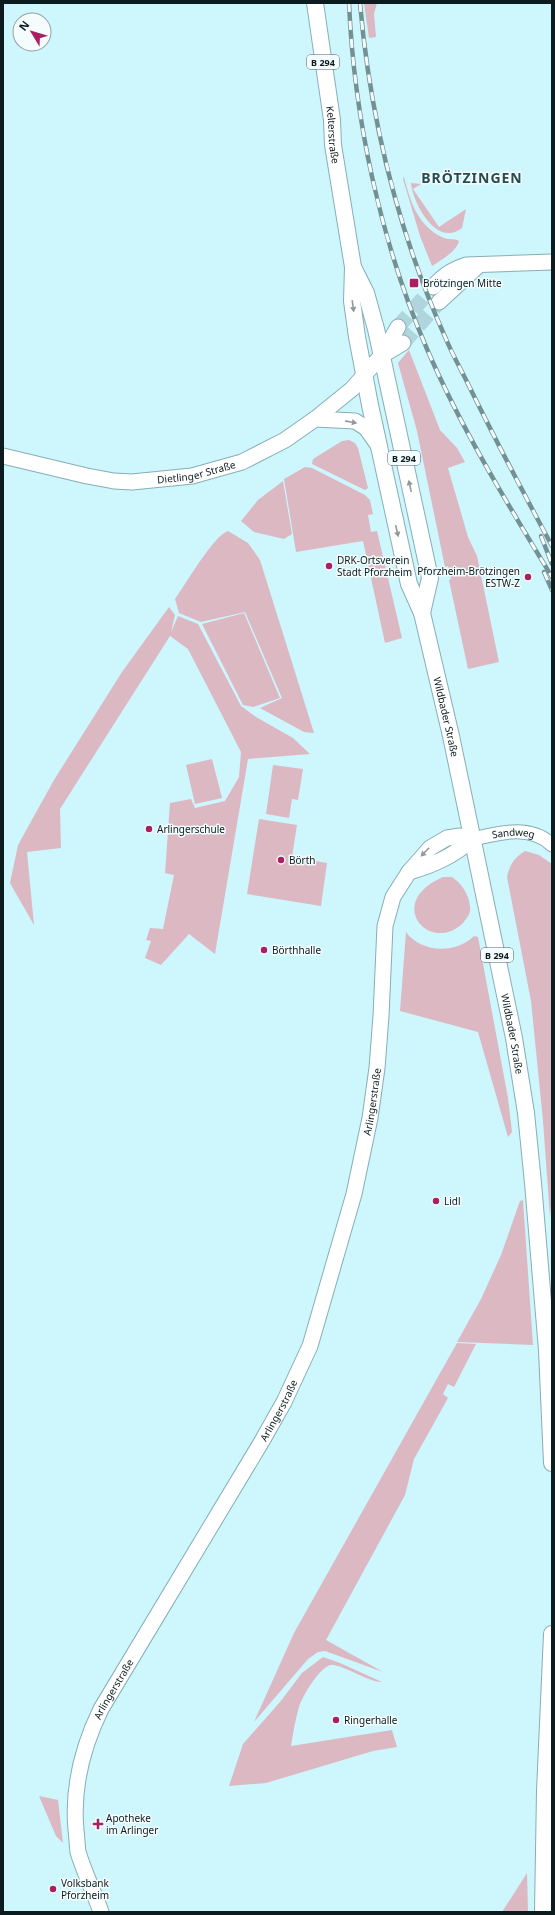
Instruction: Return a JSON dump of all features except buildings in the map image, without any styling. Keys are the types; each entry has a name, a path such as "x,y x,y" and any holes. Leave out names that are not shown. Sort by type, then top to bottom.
{"main road":[{"name":"Kelterstraße","path":"315,3 332,120 333,145 353,267 352,301 364,376"},
{"path":"433,287 443,276 454,269 466,265 552,262"},
{"path":"440,302 480,264"},
{"name":"Kelterstraße","path":"353,267 366,293 376,329 381,356"},
{"path":"381,356 398,327"},
{"path":"381,356 403,343"},
{"name":"Dietlinger Straße","path":"3,456 114,481 132,482 192,476 242,462 285,440 315,419 352,389 381,356"},
{"name":"Wildbader Straße","path":"381,356 430,578 422,613"},
{"name":"Wildbader Straße","path":"364,376 409,584 422,613 473,839 514,1038 526,1113 547,1350 552,1463"},
{"path":"315,419 355,421 366,428 378,445"},
{"name":"Arlingerstraße","path":"101,1912 78,1851 74,1812 75,1789 80,1760 89,1733 101,1709 262,1441 284,1402 310,1346 354,1194 370,1118 377,1068 385,926 393,897 409,872 430,866 452,855 473,839"},
{"path":"543,1912 545,1791 552,1634"}],"street":[{"name":"Sandweg","path":"473,839 502,833 526,832 537,834 552,845"}],"shaded area":[{"path":"364,3 377,3 374,14 376,37 369,38"},
{"path":"404,177 412,204 416,212 428,227 444,238 459,241 452,252 432,266 420,236 403,179"},
{"path":"411,183 421,184 413,189 439,227 466,209 462,228 453,233 444,232 435,228 421,212 416,202"},
{"path":"409,350 440,430 457,448 465,462 448,468 468,537 477,556 499,662 468,669 449,580 451,579 448,566 445,567 417,431 398,363"},
{"path":"349,440 355,443 358,448 368,488 365,490 312,464 313,459 342,441"},
{"path":"305,467 312,468 365,495 370,500 373,514 368,515 371,532 377,531 402,638 385,643 363,541 296,552 284,479"},
{"path":"283,481 292,534 284,539 254,532 241,521 258,500"},
{"path":"228,531 248,543 260,560 314,733 304,732 260,708 282,698 245,612 201,622 179,613 175,599 200,561 215,542"},
{"path":"169,607 175,615 171,632 178,616 198,624 241,706 256,717 293,738 310,754 248,759 215,954 189,934 161,965 145,958 151,941 146,940 150,928 163,929 174,875 165,873 170,803 191,799 195,808 225,801 239,777 241,752 188,649 170,636 60,809 61,848 27,852 34,925 10,883 18,845 54,780 122,672"},
{"path":"244,613 280,698 253,707 243,705 202,624"},
{"path":"212,759 222,798 195,804 186,765"},
{"path":"273,765 303,769 298,800 292,799 289,818 266,814"},
{"name":"Börth","path":"259,819 297,825 292,857 327,863 321,906 247,894"},
{"path":"525,851 539,855 552,864 552,1195 550,1217 543,1121 531,1001 507,877 513,862"},
{"path":"443,877 452,877 462,886 467,894 470,911 463,923 450,931 438,933 427,929 418,922 415,911 416,900 425,888"},
{"path":"406,932 412,939 420,944 439,949 458,946 467,942 474,936 478,937 508,1098 512,1132 508,1137 478,1032 400,1011"},
{"path":"523,1200 533,1345 457,1342 481,1299 501,1255 520,1201"},
{"path":"457,1343 476,1344 454,1387 448,1384 443,1394 448,1398 414,1459 405,1495 326,1640 383,1672 325,1651 318,1652 308,1659 254,1722 294,1633"},
{"path":"323,1657 382,1682 371,1680 334,1665 324,1669 313,1681 301,1702 296,1717 291,1746 392,1730 397,1747 373,1751 266,1783 229,1786 243,1744 280,1702 302,1673"},
{"path":"39,1796 58,1800 63,1843 56,1836"},
{"path":"527,1873 528,1912 502,1912"}],"tunnel":[{"path":"398,327 433,287"},
{"path":"403,343 439,302"}],"railway":[{"path":"349,3 352,47 364,135 383,223 396,266 427,349 455,408 502,493 552,577"},
{"path":"360,3 371,89 379,132 389,175 414,258 429,299 452,351 500,448 552,546"},
{"path":"541,536 552,564"},
{"path":"544,572 552,590"}],"place":[{"name":"Brötzingen Mitte","path":"414,283"},
{"name":"DRK-Ortsverein Stadt Pforzheim","path":"329,566"},
{"name":"Pforzheim-Brötzingen ESTW-Z","path":"528,577"},
{"name":"Arlingerschule","path":"149,829"},
{"name":"Börth","path":"281,860"},
{"name":"Börthhalle","path":"264,950"},
{"name":"Lidl","path":"436,1201"},
{"name":"Ringerhalle","path":"336,1720"},
{"name":"Apotheke im Arlinger","path":"98,1824"},
{"name":"Volksbank Pforzheim","path":"53,1889"}],"district":[{"name":"BRÖTZINGEN","path":"472,177"}]}
